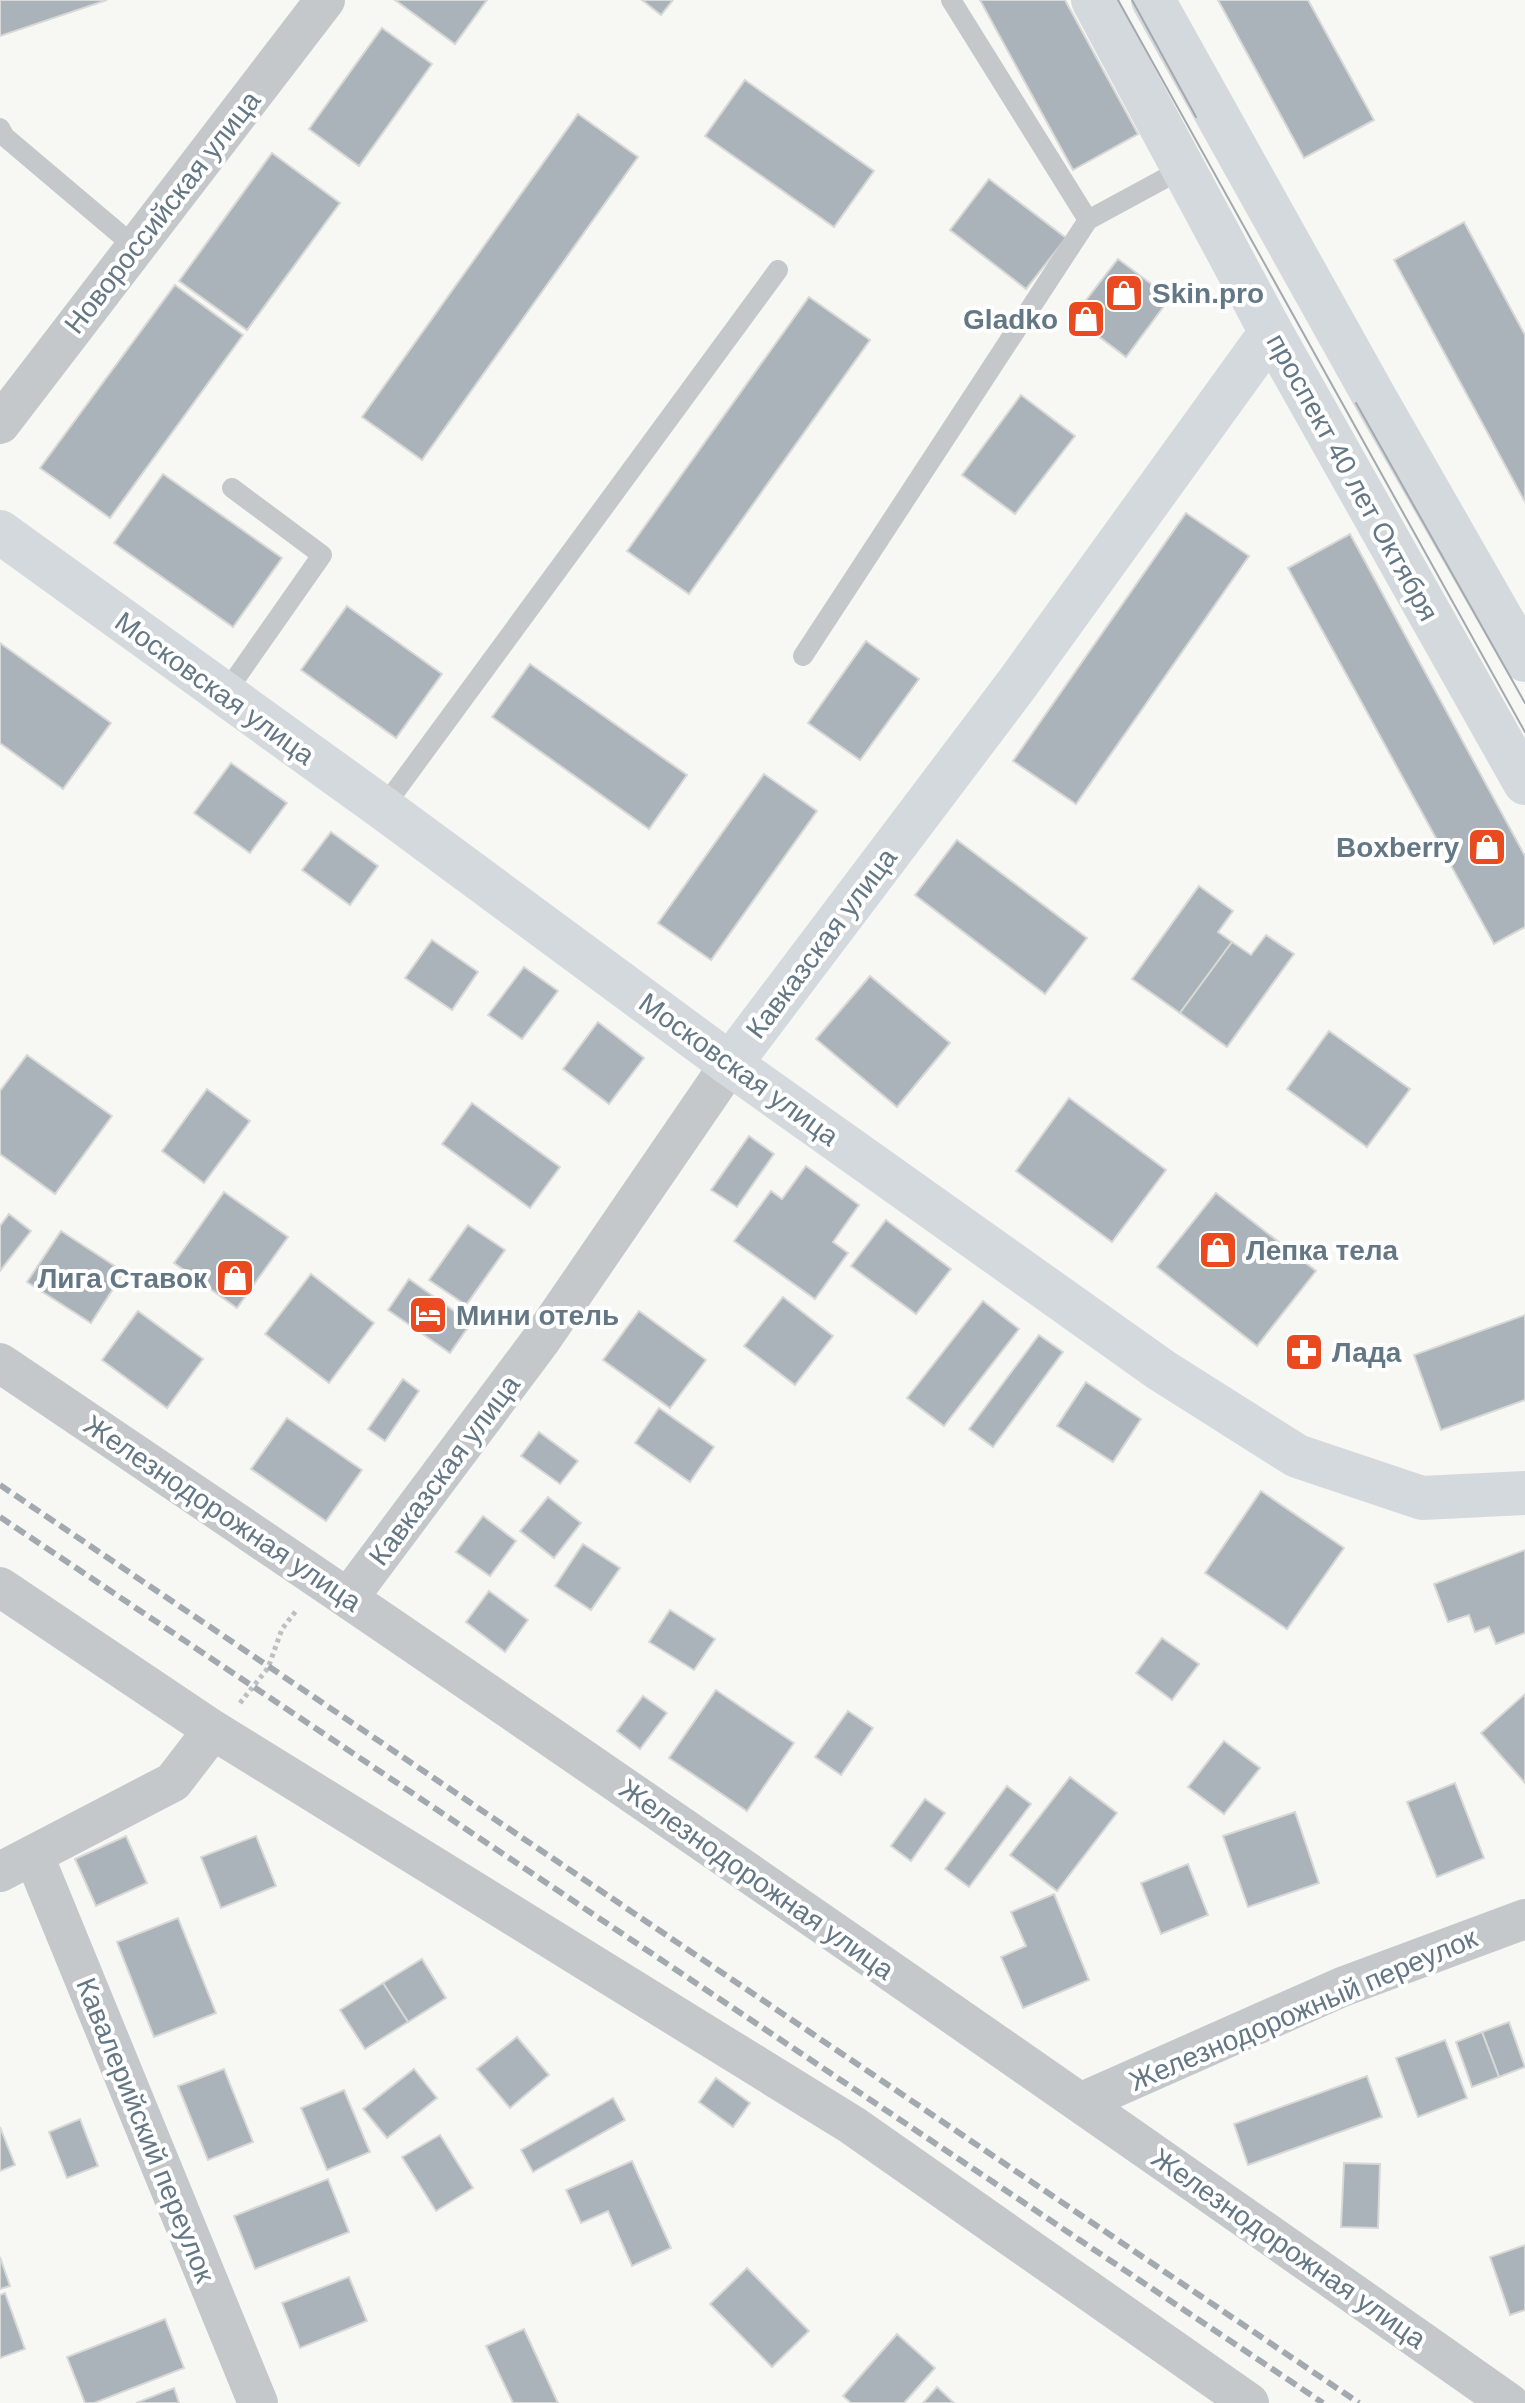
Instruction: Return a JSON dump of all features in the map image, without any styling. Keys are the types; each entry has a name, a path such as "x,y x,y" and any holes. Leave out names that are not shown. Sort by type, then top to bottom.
{"street":[{"name":"Новороссийская улица","path":"0,424 325,0"},
{"name":"проспект 40 лет Октября","path":"1093,0 1271,332 1525,783"},
{"name":"проспект 40 лет Октября","path":"1153,0 1353,359 1524,655"},
{"name":"Кавказская улица","path":"335,1588 541,1340 730,1064 1017,684 1271,332"},
{"name":"Московская улица","path":"0,532 383,808 730,1064 1161,1370 1297,1456 1422,1498 1525,1493"},
{"name":"Железнодорожная улица","path":"0,1363 335,1588 1082,2102 1509,2403"},
{"path":"0,1587 213,1730 852,2125 1249,2403"},
{"path":"17,1864 173,1782 213,1730"},
{"name":"Кавалерийский переулок","path":"17,1864 258,2403"},
{"name":"Железнодорожный переулок","path":"1082,2102 1342,1987 1525,1919"}],"lane":[{"path":"951,0 1088,220"},
{"path":"0,128 5,137 134,246"},
{"path":"803,656 1088,220 1184,168"},
{"path":"383,808 778,270"},
{"path":"224,695 322,555 232,488"}],"path":[{"path":"213,1730 254,1689 268,1668 282,1629 335,1588"}],"building":[{"path":"0,0 107,0 0,36"},
{"path":"395,0 487,0 455,44"},
{"path":"642,0 673,0 661,15"},
{"path":"980,0 1065,0 1138,134 1073,170"},
{"path":"1218,0 1308,0 1374,120 1304,158"},
{"path":"382,28 432,64 359,166 309,129"},
{"path":"745,80 874,171 834,227 705,136"},
{"path":"578,114 638,157 422,460 362,417"},
{"path":"272,153 340,203 247,330 179,281"},
{"path":"989,179 1066,238 1026,289 950,230"},
{"path":"1464,222 1525,335 1525,502 1394,260"},
{"path":"1118,259 1170,298 1126,357 1073,317"},
{"path":"175,285 243,335 110,518 40,468"},
{"path":"809,297 870,340 689,594 627,551"},
{"path":"1021,395 1075,436 1015,514 962,475"},
{"path":"163,474 282,558 233,627 114,543"},
{"path":"1186,513 1249,556 1076,804 1013,761"},
{"path":"1350,534 1525,856 1525,927 1494,944 1288,568"},
{"path":"347,606 442,674 396,738 301,670"},
{"path":"866,641 919,679 860,760 808,723"},
{"path":"0,643 111,723 63,789 0,743"},
{"path":"530,664 687,775 649,829 492,717"},
{"path":"231,763 287,803 250,853 194,813"},
{"path":"764,774 817,811 711,960 658,923"},
{"path":"331,832 378,866 350,905 302,870"},
{"path":"957,840 1087,938 1045,994 915,895"},
{"path":"1199,886 1233,911 1218,932 1232,942 1180,1013 1132,979"},
{"path":"1266,935 1294,954 1227,1047 1180,1013 1232,942 1251,955"},
{"path":"432,940 478,972 452,1010 405,978"},
{"path":"524,967 558,991 522,1039 488,1015"},
{"path":"870,976 950,1043 897,1107 816,1039"},
{"path":"598,1022 644,1058 609,1104 563,1069"},
{"path":"1329,1031 1410,1089 1367,1147 1287,1089"},
{"path":"27,1055 112,1116 55,1194 0,1154 0,1091"},
{"path":"207,1089 250,1121 204,1183 162,1151"},
{"path":"1069,1098 1166,1170 1112,1242 1016,1171"},
{"path":"472,1103 560,1167 530,1208 442,1144"},
{"path":"749,1136 774,1154 737,1207 711,1190"},
{"path":"806,1166 859,1205 833,1242 848,1253 815,1299 734,1241 771,1191 782,1199"},
{"path":"224,1192 288,1237 237,1308 174,1263"},
{"path":"1216,1193 1316,1271 1257,1346 1157,1267"},
{"path":"9,1214 31,1231 0,1271 0,1226"},
{"path":"886,1220 951,1269 916,1314 851,1266"},
{"path":"468,1225 505,1250 466,1305 429,1280"},
{"path":"61,1231 124,1272 91,1323 27,1282"},
{"path":"311,1274 374,1323 329,1383 265,1334"},
{"path":"409,1279 471,1323 450,1353 388,1310"},
{"path":"783,1297 833,1336 795,1385 744,1346"},
{"path":"983,1301 1019,1329 944,1426 907,1398"},
{"path":"138,1311 203,1359 167,1408 102,1360"},
{"path":"639,1311 706,1360 670,1408 603,1360"},
{"path":"1525,1315 1525,1400 1441,1430 1414,1355"},
{"path":"1039,1335 1063,1352 993,1447 969,1429"},
{"path":"403,1379 419,1391 385,1441 368,1429"},
{"path":"1086,1382 1141,1419 1113,1462 1057,1426"},
{"path":"659,1408 714,1447 690,1482 635,1443"},
{"path":"287,1418 362,1470 326,1521 251,1469"},
{"path":"539,1432 578,1461 560,1484 521,1456"},
{"path":"1261,1491 1344,1548 1287,1629 1205,1573"},
{"path":"548,1497 581,1523 554,1558 520,1531"},
{"path":"483,1516 516,1541 490,1576 456,1552"},
{"path":"583,1544 620,1568 591,1610 555,1586"},
{"path":"1525,1550 1525,1633 1496,1644 1489,1627 1475,1632 1469,1615 1448,1622 1434,1584"},
{"path":"489,1591 528,1620 505,1652 466,1622"},
{"path":"670,1610 715,1639 694,1670 649,1642"},
{"path":"1162,1638 1199,1664 1172,1700 1136,1673"},
{"path":"716,1690 794,1743 747,1811 669,1758"},
{"path":"1525,1694 1525,1783 1481,1733"},
{"path":"643,1696 667,1713 640,1749 617,1731"},
{"path":"848,1711 873,1728 841,1775 815,1757"},
{"path":"1224,1741 1260,1768 1224,1814 1188,1787"},
{"path":"1070,1777 1117,1813 1057,1891 1010,1855"},
{"path":"1455,1783 1484,1858 1437,1877 1407,1802"},
{"path":"1007,1786 1031,1804 969,1887 945,1869"},
{"path":"925,1799 945,1813 911,1861 891,1846"},
{"path":"1295,1812 1319,1883 1248,1907 1223,1836"},
{"path":"126,1836 147,1883 96,1906 75,1859"},
{"path":"256,1836 276,1886 221,1908 201,1857"},
{"path":"1188,1864 1208,1915 1161,1934 1141,1883"},
{"path":"1054,1894 1089,1980 1023,2008 1001,1957 1026,1946 1011,1912"},
{"path":"178,1918 216,2013 154,2037 117,1942"},
{"path":"422,1959 446,1998 408,2022 383,1983"},
{"path":"383,1983 408,2022 365,2049 340,2010"},
{"path":"1509,2022 1525,2067 1499,2077 1482,2032"},
{"path":"1482,2032 1499,2077 1472,2087 1456,2042"},
{"path":"517,2037 549,2075 510,2108 477,2069"},
{"path":"1445,2040 1467,2098 1418,2117 1396,2058"},
{"path":"224,2069 253,2142 208,2160 178,2086"},
{"path":"414,2069 437,2098 387,2138 363,2109"},
{"path":"1367,2076 1382,2117 1248,2165 1234,2124"},
{"path":"716,2078 750,2103 733,2127 699,2102"},
{"path":"344,2090 370,2152 327,2170 301,2108"},
{"path":"613,2098 625,2120 533,2172 521,2150"},
{"path":"80,2119 98,2166 67,2178 49,2132"},
{"path":"0,2127 15,2165 0,2171"},
{"path":"440,2135 473,2188 436,2211 402,2157"},
{"path":"632,2161 671,2248 632,2266 608,2211 581,2223 566,2190"},
{"path":"1344,2163 1380,2164 1378,2228 1341,2227"},
{"path":"328,2179 349,2232 255,2269 234,2216"},
{"path":"1525,2245 1525,2310 1510,2315 1490,2257"},
{"path":"0,2257 10,2286 0,2289"},
{"path":"747,2268 809,2331 772,2367 710,2304"},
{"path":"349,2277 367,2321 300,2348 282,2303"},
{"path":"5,2293 25,2349 0,2358 0,2295"},
{"path":"165,2319 184,2368 94,2403 85,2403 67,2357"},
{"path":"524,2329 558,2403 513,2403 486,2346"},
{"path":"897,2334 935,2368 904,2403 851,2403 843,2396"},
{"path":"937,2387 954,2403 923,2403"},
{"path":"174,2388 179,2403 136,2403"}],"tram line":[{"path":"1118,0 1525,732"},
{"path":"1132,0 1196,117"},
{"path":"1356,403 1525,703"}],"railway":[{"path":"0,1485 1359,2403"},
{"path":"0,1517 1323,2403"}],"place":[{"name":"Skin.pro","path":"1124,293"},
{"name":"Gladko","path":"1086,319"},
{"name":"Boxberry","path":"1487,847"},
{"name":"Лепка тела","path":"1218,1250"},
{"name":"Лига Ставок","path":"235,1278"},
{"name":"Мини отель","path":"428,1315"},
{"name":"Лада","path":"1304,1352"}]}
